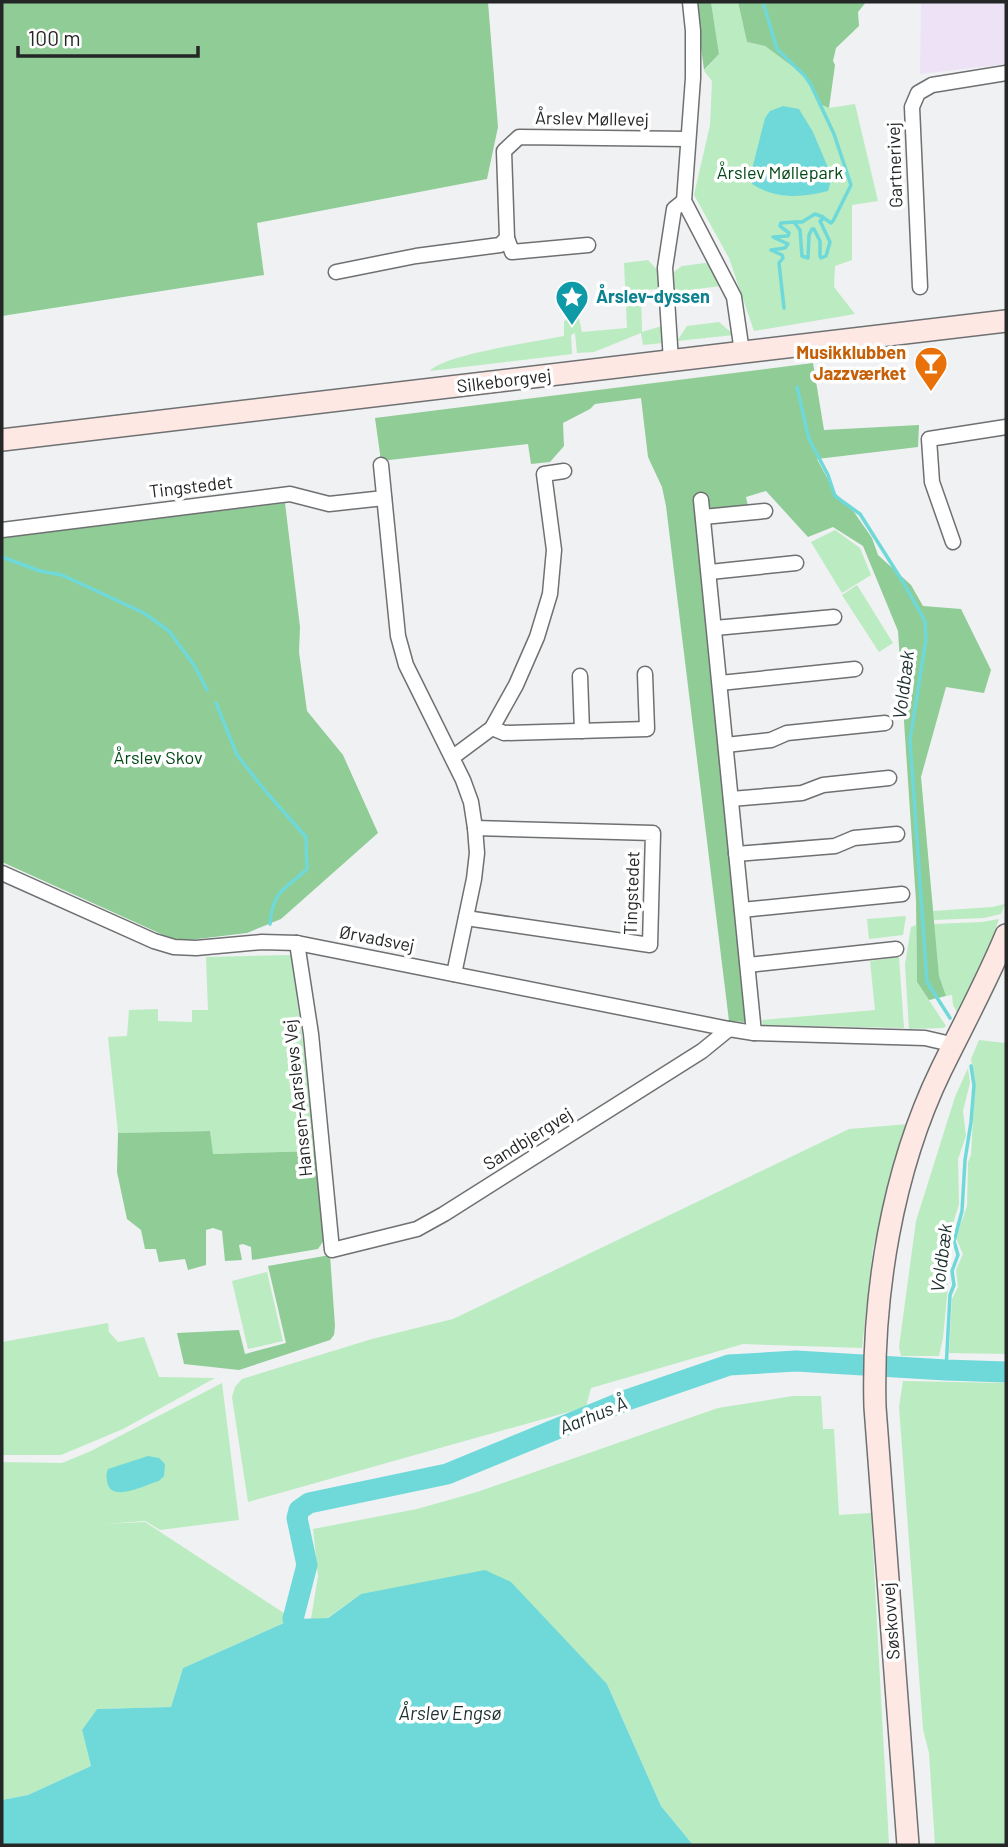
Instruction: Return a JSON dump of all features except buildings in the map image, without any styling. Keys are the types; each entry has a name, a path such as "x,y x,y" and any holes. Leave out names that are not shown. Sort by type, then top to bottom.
{"main road":[{"name":"Silkeborgvej","path":"2,439 1006,321"},
{"name":"Søskovvej","path":"908,1845 874,1392 875,1342 884,1259 902,1179 923,1114 941,1070 1006,935"}],"street":[{"path":"690,2 693,78 684,201 734,297 742,352"},
{"name":"Gartnerivej","path":"920,287 912,127 914,99 924,88 932,85 1006,73"},
{"name":"Årslev Møllevej","path":"507,238 504,151 519,137 687,139"},
{"path":"671,361 665,268 674,209 684,201"},
{"path":"336,272 416,256 500,246 507,238 512,252 587,245"},
{"path":"953,542 932,482 929,439 1006,427"},
{"path":"381,465 401,645 406,665 453,757 471,802 475,828 477,853 474,879 454,974"},
{"path":"453,757 492,728 516,685 537,637 550,594 554,550 544,474 564,471"},
{"name":"Tingstedet","path":"2,530 290,494 329,504 384,498"},
{"path":"701,500 754,1033"},
{"path":"703,517 765,511"},
{"path":"710,572 796,563"},
{"path":"715,628 834,617"},
{"path":"720,683 855,669"},
{"path":"492,728 504,733 647,729 645,674"},
{"path":"580,676 582,731"},
{"path":"726,745 771,740 787,733 885,723"},
{"path":"731,799 802,793 823,785 889,778"},
{"name":"Tingstedet","path":"466,918 650,945 653,833 475,828"},
{"path":"736,854 835,846 854,838 897,834"},
{"name":"Ørvadsvej","path":"2,873 154,941 174,947 197,948 262,942 297,943 754,1033 925,1038 955,1045"},
{"path":"742,910 902,894"},
{"name":"Hansen-Aarslevs Vej","path":"297,943 311,1034 332,1250"},
{"path":"748,965 897,949"},
{"name":"Sandbjergvej","path":"332,1250 417,1229 444,1214 702,1051 729,1029"}],"shaded area":[{"path":"921,2 1006,2 1006,64 920,74"}],"green space":[{"path":"2,2 488,2 498,127 487,179 257,223 264,275 2,316"},
{"path":"695,2 711,2 719,54 704,70"},
{"name":"Årslev Møllepark","path":"711,2 738,2 747,42 765,46 808,78 822,105 829,108 855,104 878,201 852,205 852,260 835,266 834,287 855,314 754,331 729,258 694,195 710,125 712,81 704,71 719,54"},
{"path":"738,2 866,2 858,12 859,26 836,48 829,108 822,105 808,78 765,46 747,42"},
{"path":"648,260 659,272 659,289 641,290 642,332 662,326 662,343 643,345 641,333 594,352 577,353 575,333 571,335 572,354 430,371 452,359 471,354 564,336 564,322 576,305 582,332 627,328 624,263"},
{"path":"705,263 710,265 721,286 672,292 674,272 682,266"},
{"path":"719,322 734,335 677,341 687,326"},
{"path":"813,363 824,430 919,425 918,447 817,459 836,494 854,512 872,538 878,555 911,585 923,606 961,609 991,670 984,693 946,687 921,777 939,976 946,996 929,1000 917,982 916,901 898,631 863,546 833,527 808,537 766,491 746,497 748,506 711,510 708,498 694,499 746,1022 729,1021 666,506 662,487 648,457 641,398 595,404 563,423 564,446 550,462 531,464 528,444 381,461 375,418"},
{"name":"Årslev Skov","path":"285,503 307,711 343,755 378,833 281,919 247,933 189,940 170,938 2,862 2,537"},
{"path":"835,530 860,548 871,575 842,593 811,542"},
{"path":"857,585 893,643 879,652 842,595"},
{"path":"1005,904 1001,914 984,918 934,920 933,911"},
{"path":"906,916 903,935 869,939 867,919"},
{"path":"999,919 985,958 958,1014 952,995 946,996 939,977 934,924"},
{"path":"916,925 917,982 946,1026 943,1028 909,1029 905,965 911,927"},
{"path":"291,955 318,1151 212,1154 210,1131 118,1133 108,1037 127,1036 129,1010 158,1009 158,1021 192,1022 192,1010 208,1010 206,957"},
{"path":"899,957 904,1028 763,1025 762,1020 875,1010 870,961"},
{"path":"979,1040 1006,1043 1006,1354 949,1353 952,1299 958,1287 956,1270 963,1254 956,1238 967,1206 968,1162 971,1155 975,1081 971,1059"},
{"path":"968,1068 970,1083 963,1111 966,1136 958,1159 959,1204 948,1240 951,1257 946,1273 948,1287 939,1356 901,1356 899,1347 916,1221 955,1097"},
{"path":"909,1124 873,1248 862,1348 743,1344 591,1388 586,1407 248,1502 232,1397 235,1387 242,1379 372,1339 453,1319 849,1129"},
{"path":"210,1131 213,1154 318,1151 326,1237 318,1249 252,1260 251,1247 243,1244 239,1245 242,1260 225,1261 222,1231 213,1228 206,1230 206,1265 188,1270 185,1259 159,1262 156,1249 145,1249 141,1230 127,1219 117,1172 118,1133"},
{"path":"330,1255 335,1326 330,1340 239,1370 184,1364 177,1333 239,1330 245,1354 286,1343 268,1266"},
{"path":"267,1272 283,1341 248,1349 232,1281"},
{"path":"108,1323 109,1332 118,1342 144,1337 159,1377 215,1378 123,1429 61,1455 2,1455 2,1342"},
{"path":"903,1381 1006,1383 1006,1845 935,1845 929,1753 923,1729 899,1407"},
{"path":"222,1383 239,1520 160,1530 145,1521 104,1524 145,1522 293,1619 183,1668 171,1707 97,1709 82,1730 91,1766 28,1795 2,1800 2,1462 62,1463 91,1451"},
{"path":"793,1396 821,1396 823,1429 834,1429 839,1515 871,1513 889,1845 693,1845 661,1806 607,1684 574,1651 361,1594 327,1618 311,1619 318,1576 313,1529 417,1509 477,1492 718,1408"}],"water":[{"path":"783,106 799,109 813,132 832,177 828,191 789,196 779,195 752,184 751,173 765,118 770,111"},
{"path":"148,1456 159,1458 165,1464 164,1476 159,1481 124,1492 111,1490 107,1480 108,1469"},
{"name":"Årslev Engsø","path":"485,1570 511,1582 607,1684 661,1806 693,1845 2,1845 2,1800 28,1795 91,1766 82,1730 97,1709 171,1707 183,1668 293,1619 328,1618 361,1594"}],"waterway":[{"name":"Voldbæk","path":"763,2 777,49 811,85 834,134 851,185 833,221 831,223 824,218 820,221 830,242 826,256 820,256 820,241 814,229 809,235 808,258 802,256 800,230 794,222 781,223 780,226 789,233 788,236 773,237 788,244 785,248 771,250 783,258 779,263 784,308"},
{"path":"795,222 802,222 815,214 823,217"},
{"name":"Voldbæk","path":"797,387 809,439 828,475 835,496 860,514 925,621 926,639 910,740 927,982 950,1018"},
{"path":"2,557 40,571 62,575 144,613 169,631 194,665 207,690"},
{"path":"216,703 237,755 306,837 307,869 281,891 274,904 270,924"},
{"name":"Voldbæk","path":"946,1370 950,1295 954,1285 952,1271 958,1255 954,1241 962,1211 965,1160 971,1122 974,1085 971,1066"},
{"name":"Aarhus Å","path":"293,1619 307,1565 297,1518 299,1510 309,1503 447,1474 627,1400 729,1365 796,1361 1006,1372"}],"place":[{"name":"Årslev-dyssen","path":"572,327"},
{"name":"Musikklubben Jazzværket","path":"931,393"}]}
